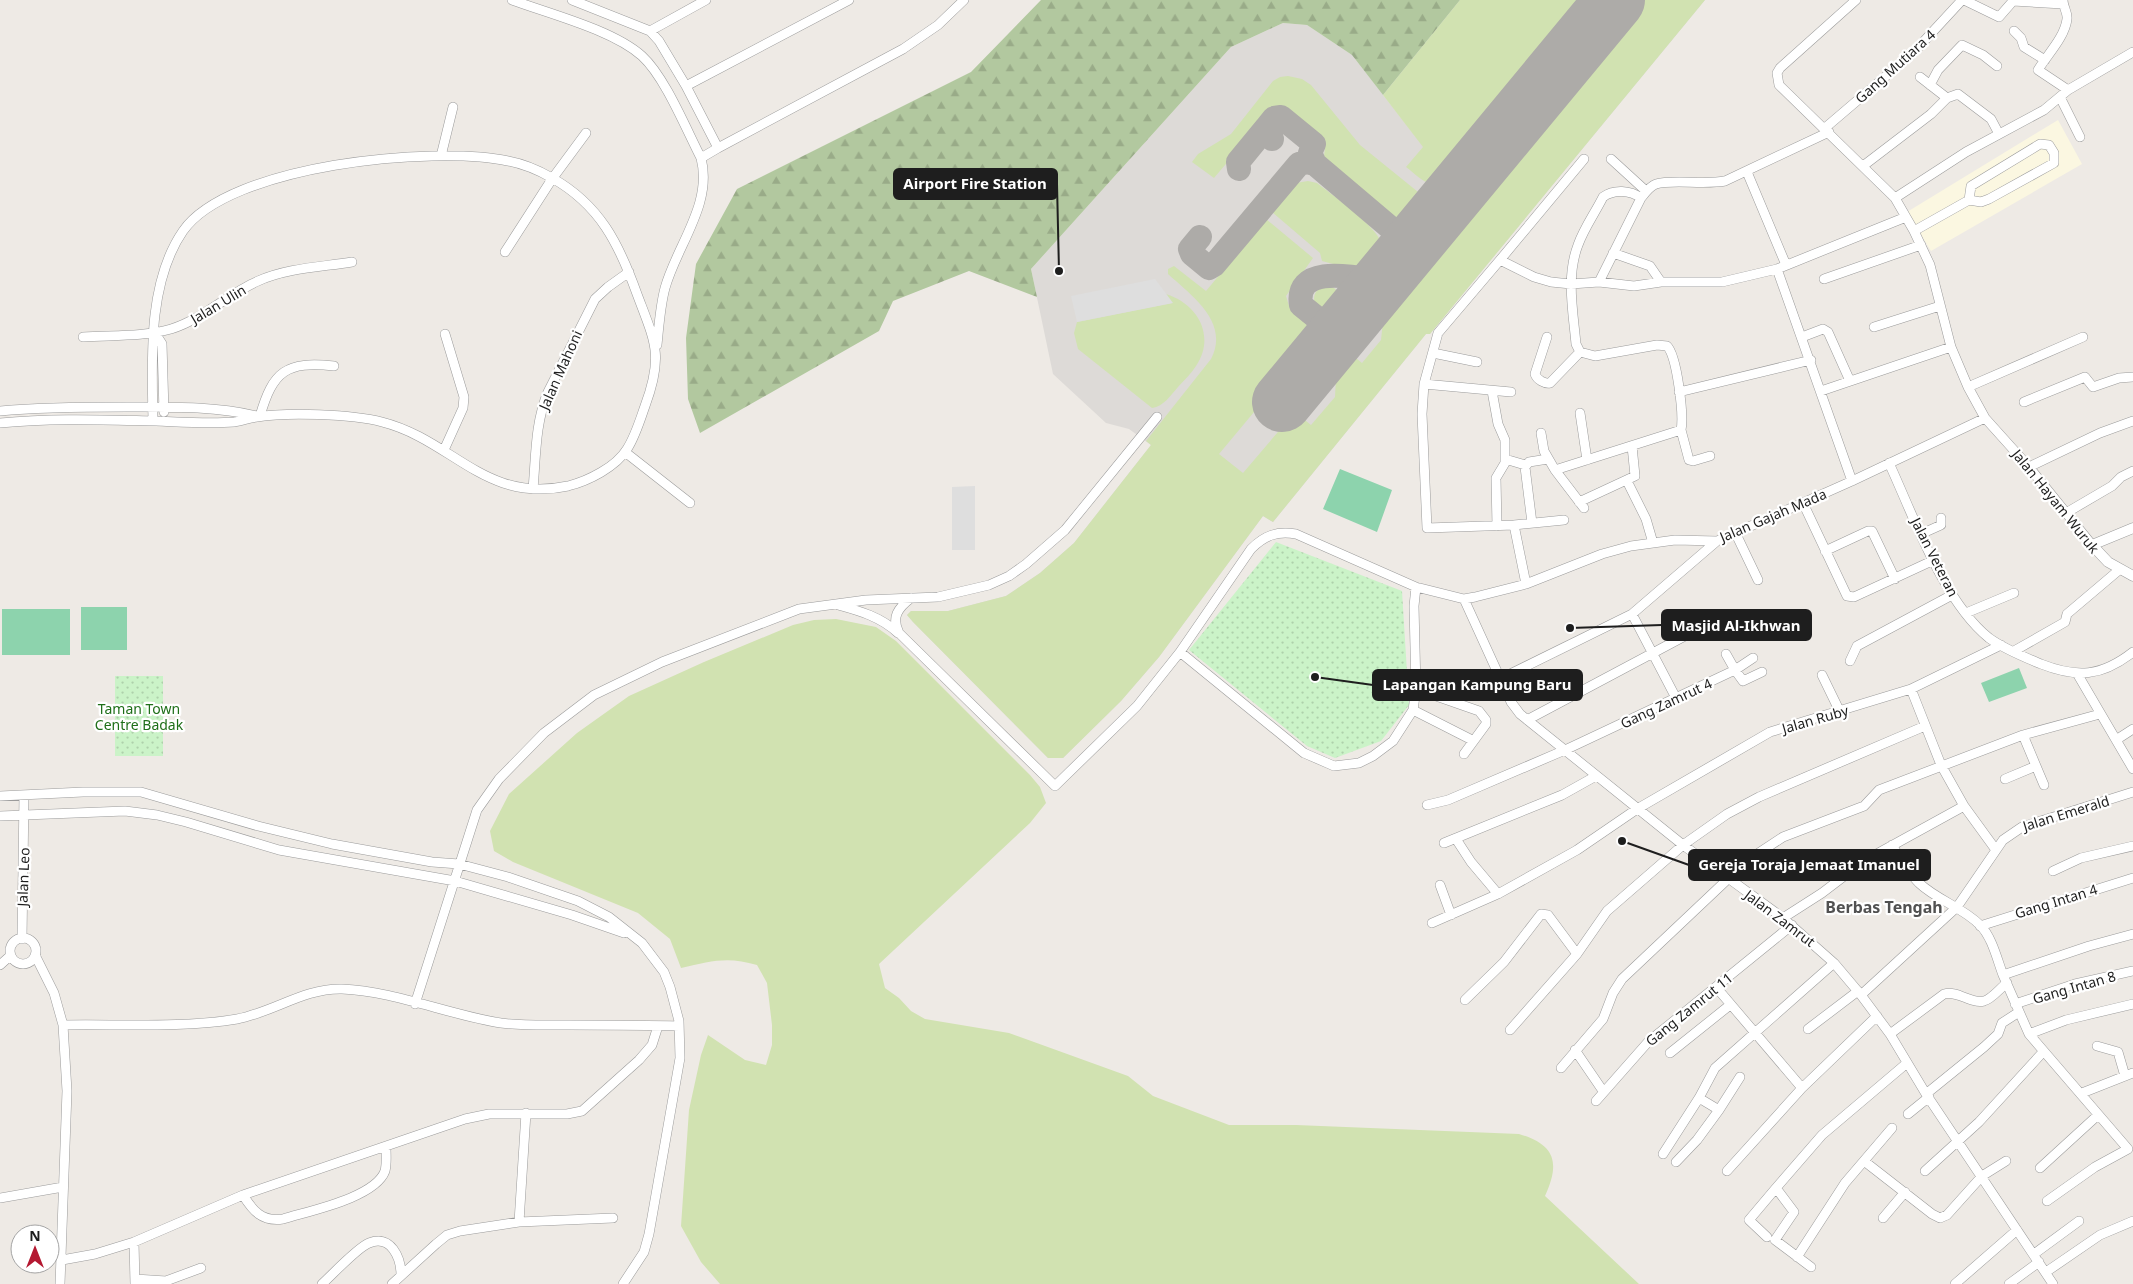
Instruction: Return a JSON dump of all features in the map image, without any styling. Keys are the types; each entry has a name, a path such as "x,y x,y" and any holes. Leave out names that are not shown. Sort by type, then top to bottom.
{"street":[{"path":"0,423 59,419 235,422 260,416 327,415 380,421 406,430 444,450 479,474 499,483 518,488 568,486 592,477 625,452 651,392 656,369 661,308 672,268 702,195 705,173 701,158 657,74 643,57 616,39 512,0"},
{"path":"572,0 650,31 659,41 686,86 718,148"},
{"path":"650,31 706,0"},
{"path":"686,86 849,0"},
{"path":"701,158 903,49 938,25 964,0"},
{"name":"Jalan Hayam Wuruk","path":"1856,0 1780,68 1777,73 1779,85 1895,198 1914,231 1930,266 1951,347 1968,387 1985,418 2029,467 2092,546 2119,570 2133,576"},
{"path":"1963,0 1999,16 2013,1 2063,2 2067,19 2054,47 2039,71 2068,90"},
{"name":"Gang Mutiara 4","path":"1644,194 1656,184 1717,183 1748,172 1827,130 1912,53 1963,0"},
{"path":"2014,31 2021,38 2024,47 2045,60"},
{"path":"1930,85 1938,70 1962,45 1983,55 1996,66"},
{"path":"1895,198 1966,152 2044,110 2068,90 2133,52"},
{"path":"1920,77 1947,98"},
{"path":"1863,166 1931,114 1953,94 1958,94 1991,119 1999,134"},
{"path":"2060,97 2080,137"},
{"path":"441,156 453,107"},
{"path":"505,252 552,178 586,133"},
{"path":"1914,231 1969,200 1981,202 1989,199 2054,163 2054,154 2049,145 2045,143 2040,144 1971,186 1969,200"},
{"path":"153,421 151,345 155,333 159,291 164,271 183,231 201,211 237,191 295,174 374,160 441,156 506,160 527,166 552,178 578,196 597,214 609,231 629,272 657,348"},
{"path":"1564,520 1497,526 1427,528 1422,414 1424,384 1438,333 1584,159"},
{"path":"1611,159 1644,194"},
{"path":"1748,172 1781,267 1802,338 1852,481"},
{"path":"1644,194 1617,191 1610,192 1603,197 1578,243 1572,267 1571,284 1576,344 1580,352 1595,356 1657,345 1667,346 1672,352 1679,392 1681,430 1691,461 1710,456"},
{"path":"1599,282 1644,194"},
{"path":"1500,260 1543,280 1571,284 1599,282 1634,286 1661,282 1722,282 1781,267 1906,217"},
{"path":"1824,279 1921,246"},
{"path":"1613,253 1650,266 1661,282"},
{"name":"Jalan Ulin","path":"83,337 155,333 184,324 245,287 266,278 286,272 352,262"},
{"name":"Jalan Mahoni","path":"534,488 538,427 541,408 548,392 595,299 629,272"},
{"path":"1874,327 1940,306"},
{"path":"644,313 661,308"},
{"path":"1802,338 1824,329 1828,332 1850,381"},
{"path":"155,333 162,344 164,421"},
{"path":"444,450 463,408 464,397 445,334"},
{"path":"1968,387 2083,336"},
{"path":"1547,337 1535,374 1537,378 1546,383 1550,383 1580,352"},
{"path":"1821,391 1951,347"},
{"path":"1433,353 1477,362"},
{"path":"1679,392 1811,360"},
{"path":"260,416 272,383 282,373 308,363 334,366"},
{"path":"2024,402 2085,377 2094,387 2119,378 2133,377"},
{"path":"1424,384 1511,392"},
{"path":"1492,391 1498,424 1505,440 1506,459 1496,478 1497,526"},
{"path":"0,411 34,408 164,407 235,410 260,416"},
{"path":"1580,413 1587,460"},
{"path":"415,1004 477,810 499,779 544,732 594,695 662,662 754,624 799,609 833,603 938,597 989,585 1009,576 1026,564 1065,530 1157,418"},
{"name":"Jalan Gajah Mada","path":"1464,599 1526,584 1602,554 1675,540 1717,541 1852,481 1985,418"},
{"path":"2029,467 2100,432 2133,421"},
{"path":"1555,470 1681,430"},
{"path":"1541,433 1548,459 1581,505 1635,476 1632,446"},
{"path":"625,452 690,503"},
{"path":"1506,459 1525,465 1529,462 1548,459"},
{"name":"Jalan Veteran","path":"1889,463 1952,595 1989,638 2014,652 2054,669 2078,675 2105,669 2133,652"},
{"path":"1525,465 1532,523"},
{"path":"2066,513 2112,486 2121,477 2133,471"},
{"path":"1627,481 1646,519 1652,543"},
{"path":"1803,503 1824,551 1847,596 1854,597 1934,560"},
{"path":"1922,534 1941,525 1941,518"},
{"path":"1514,525 1526,584"},
{"path":"2092,546 2133,528"},
{"path":"1824,551 1868,531 1872,531 1895,579"},
{"path":"833,603 871,615 889,624 1055,786 1137,706 1180,652 1251,549 1260,539 1283,532 1296,534 1416,587 1464,599"},
{"path":"1735,532 1758,580"},
{"path":"1500,679 1632,614 1717,541"},
{"path":"2014,652 2065,622 2067,614 2119,570"},
{"path":"1180,652 1298,749 1318,761 1334,766 1359,763 1373,756 1393,741 1413,710 1416,689 1414,606 1416,587"},
{"path":"1966,613 2014,593"},
{"path":"1850,661 1857,646 1952,595"},
{"path":"899,634 896,626 896,614 900,606 912,598"},
{"name":"Jalan Zamrut","path":"1464,599 1511,702 1527,720 1683,845 1792,925 1834,963 1860,993 1890,1034 1928,1096 2053,1284"},
{"path":"1632,614 1676,698"},
{"path":"1527,720 1713,621 1720,621 1730,628"},
{"name":"Jalan Ruby","path":"1432,923 1498,894 1587,845 1637,809 1770,732 1911,690 2001,645"},
{"path":"1726,654 1743,681 1762,672"},
{"name":"Gang Zamrut 4","path":"1427,806 1448,800 1565,750 1735,670 1753,658"},
{"path":"1822,675 1840,712"},
{"path":"2078,675 2133,769"},
{"path":"1416,689 1481,713 1486,724 1472,740 1464,754"},
{"path":"1911,690 1941,765 1964,806 1996,850"},
{"path":"1413,710 1472,740"},
{"path":"1561,1068 1603,1019 1613,993 1622,979 1748,860 1783,837 1859,808 1880,790 1941,765 2023,735 2100,714"},
{"path":"1510,1030 1577,954 1607,911 1683,845 1727,814 1759,797 1925,726"},
{"path":"2116,740 2133,728"},
{"path":"2023,735 2044,785"},
{"path":"2006,778 2036,766"},
{"path":"1444,843 1562,795 1596,776"},
{"path":"0,796 141,792 258,826 332,844 432,862 459,864 508,877 578,901 610,917 642,943 664,972 676,1004 679,1026 680,1058 649,1234 644,1252 623,1284"},
{"name":"Jalan Emerald","path":"1808,1029 1860,993 1957,907 2003,840 2015,830 2133,792"},
{"name":"Jalan Leo","path":"22,939 21,902 25,815 24,796"},
{"path":"186,822 192,806"},
{"path":"1783,918 1822,893 1864,861 1964,806"},
{"path":"0,816 125,811 186,822 279,850 455,881 572,915 629,934"},
{"path":"1456,839 1470,862 1498,894"},
{"path":"1892,844 1905,866 1920,884 1957,907 1980,926 1989,940 2029,1034 2043,1052 2082,1093 2098,1115 2128,1146 2128,1150 2095,1166 2047,1201"},
{"path":"2053,871 2081,858 2133,846"},
{"name":"Gang Intan 4","path":"1980,926 2133,878"},
{"path":"1440,885 1451,915"},
{"path":"1465,1000 1498,969 1541,914 1548,915 1577,954"},
{"name":"Gang Zamrut 11","path":"1596,1101 1648,1042 1792,925"},
{"path":"1890,1034 1944,994 1954,993 1976,1001 1984,1001 2005,979 2100,942 2133,934"},
{"path":"0,966 10,956 11,946 17,940 30,941 34,945 35,955 54,993 64,1025 67,1091 60,1284"},
{"path":"10,956 15,962 23,964 30,962 35,955"},
{"path":"1663,1154 1699,1098 1714,1068 1834,963"},
{"name":"Gang Intan 8","path":"2017,1008 2075,984 2133,971"},
{"path":"1716,987 1802,1088"},
{"path":"64,1025 198,1022 238,1018 258,1014 303,995 327,989 373,993 458,1015 502,1023 679,1026"},
{"path":"2029,1034 2066,1020 2133,1004"},
{"path":"1670,1053 1730,1005"},
{"path":"1908,1114 1998,1034 2002,1023 2017,1008"},
{"path":"1727,1171 1802,1088 1877,1016"},
{"path":"62,1260 95,1254 134,1242 243,1194 386,1148 465,1119 489,1114 567,1114 582,1111 645,1053 652,1045 658,1026"},
{"path":"2082,1093 2129,1074 2118,1052 2097,1046"},
{"path":"1575,1050 1603,1091"},
{"path":"1925,1171 1987,1114 2043,1052"},
{"path":"1767,1237 1749,1220 1822,1135 1907,1063"},
{"path":"1676,1162 1697,1140 1740,1078"},
{"path":"1699,1098 1719,1110"},
{"path":"519,1222 526,1113"},
{"path":"2040,1168 2098,1115"},
{"path":"1797,1257 1845,1184 1892,1128"},
{"path":"243,1194 253,1211 273,1220 320,1207 357,1195 372,1186 384,1171 386,1148"},
{"path":"1864,1161 1940,1218 1947,1215 1982,1176 2006,1161"},
{"path":"0,1198 63,1188"},
{"path":"1776,1188 1794,1212 1775,1240 1811,1267"},
{"path":"1883,1218 1905,1192"},
{"path":"392,1284 447,1235 519,1222 613,1218"},
{"path":"2009,1284 2079,1221"},
{"path":"2046,1272 2100,1235 2133,1221"},
{"path":"1955,1284 2017,1230"},
{"path":"322,1284 369,1243 382,1241 392,1246 398,1254 401,1264 401,1275"},
{"path":"134,1242 135,1282 166,1281 201,1268"}],"shaded area":[{"path":"1544,0 1705,0 1430,334 1426,334 1273,522 1263,516 1159,657 1121,701 1063,758 1048,758 907,615 911,611 948,611 1006,596 1040,573 1074,543 1151,445 1129,429 1106,423 1053,374 1031,269 1231,47 1283,23 1307,25 1352,55 1423,146"},
{"path":"2058,120 2082,164 1931,251 1907,212"},
{"path":"1155,279 1173,303 1077,322 1071,296"},
{"path":"975,486 975,550 952,550 952,487"}],"green space":[{"path":"1041,0 1460,0 1383,95 1352,55 1307,25 1283,23 1231,47 1031,269 1037,297 969,271 893,301 879,331 700,433 688,399 686,338 696,264 737,189 971,72"},
{"path":"1460,0 1594,0 1442,184 1437,185 1422,180 1406,167 1423,147 1383,95"},
{"path":"1635,0 1705,0 1430,334 1426,334 1273,522 1263,516 1159,657 1121,701 1063,758 1048,758 907,615 911,611 948,611 1006,596 1040,573 1074,543 1151,445 1146,441 1211,359 1216,346 1216,333 1206,311 1188,291 1168,274 1168,269 1174,266 1206,291 1266,219 1313,258 1286,296 1290,309 1319,334 1219,454 1243,473 1295,412 1311,425 1335,397 1337,359 1346,350 1362,363 1381,340 1385,302"},
{"path":"1288,76 1302,79 1311,85 1360,145 1423,196 1424,207 1412,221 1405,223 1390,221 1331,170 1324,156 1325,148 1275,106 1214,178 1192,162 1198,154 1231,134 1273,81 1280,77"},
{"path":"1308,181 1317,183 1366,222 1380,240 1383,254 1373,269 1348,268 1322,261 1320,253 1272,212 1296,183"},
{"path":"1327,286 1337,289 1340,299 1337,309 1327,312 1317,309 1314,299 1317,289"},
{"path":"1166,294 1187,305 1195,313 1204,333 1204,344 1202,355 1192,372 1166,400 1152,408 1078,349 1074,333 1077,322 1172,303"},
{"path":"1340,469 1392,490 1377,532 1323,509"},
{"path":"1276,542 1402,591 1409,705 1381,741 1335,758 1307,746 1189,650"},
{"path":"81,607 127,607 127,650 81,650"},
{"path":"2,609 70,609 70,655 2,655"},
{"path":"836,619 876,627 896,641 1030,775 1040,787 1046,803 1030,823 879,964 885,988 899,998 911,1011 925,1019 1009,1033 1128,1076 1153,1096 1229,1125 1296,1125 1519,1134 1531,1138 1547,1150 1553,1165 1550,1184 1545,1196 1639,1284 720,1284 701,1262 681,1226 689,1110 701,1055 708,1035 745,1060 766,1065 772,1045 772,1025 767,983 757,965 747,962 719,960 681,968 670,939 638,913 513,862 494,851 490,831 509,794 577,733 629,696 793,625 814,620"},
{"path":"2019,668 2027,688 1989,702 1981,683"},
{"name":"Taman Town Centre Badak","path":"115,676 163,676 163,756 115,756"}],"taxiway":[{"path":"1272,139 1266,133 1266,128 1274,118 1281,117 1314,144 1310,153 1315,164"},
{"path":"1239,169 1238,162 1266,128"},
{"path":"1200,237 1190,249 1192,254 1209,268 1214,265 1299,164 1307,162 1315,164 1400,236"},
{"path":"1399,261 1403,246 1400,236 1422,233"},
{"path":"1338,335 1301,305 1302,292 1307,283 1318,278 1330,276 1359,277 1383,281"}],"runway":[{"path":"1282,402 1615,0"}],"place":[{"name":"Airport Fire Station","path":"1059,271"},
{"name":"Masjid Al-Ikhwan","path":"1570,628"},
{"name":"Lapangan Kampung Baru","path":"1315,677"},
{"name":"Gereja Toraja Jemaat Imanuel","path":"1622,841"}],"district":[{"name":"Berbas Tengah","path":"1884,907"}]}
